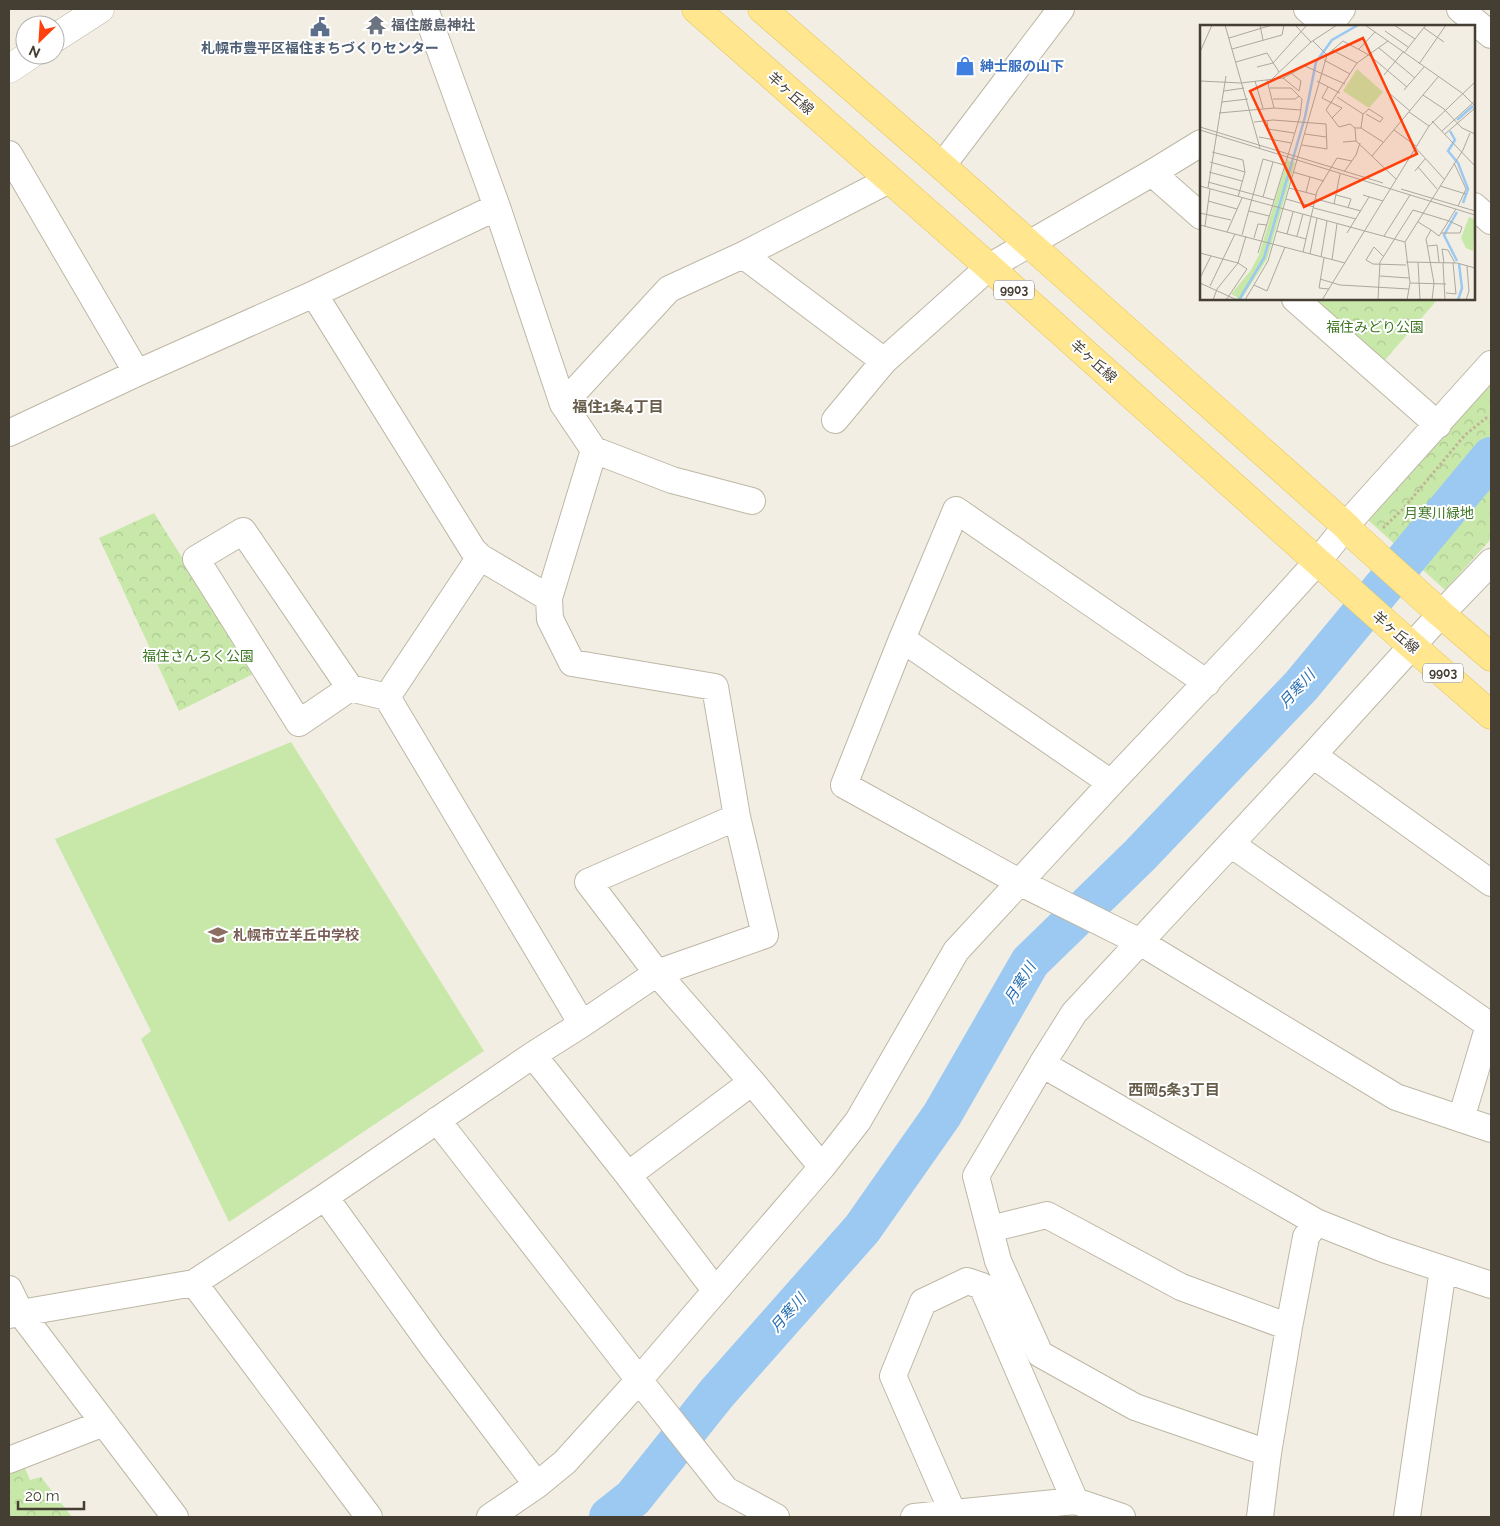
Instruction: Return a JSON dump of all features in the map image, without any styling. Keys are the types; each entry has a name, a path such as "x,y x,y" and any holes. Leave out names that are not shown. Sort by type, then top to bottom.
{"main road":[{"name":"羊ヶ丘線","path":"696,9 989,267 1491,715"},
{"path":"762,9 1353,526 1432,607 1491,657"}],"street":[{"path":"65,32 100,9"},
{"path":"425,9 497,207 563,404 594,450 672,480 752,501"},
{"path":"942,166 1061,9"},
{"path":"1307,9 1327,25"},
{"path":"1329,25 1342,9"},
{"path":"1460,9 1491,35"},
{"path":"835,420 884,361 989,267 1200,144"},
{"path":"9,154 137,373"},
{"path":"1152,173 1200,215"},
{"path":"563,404 669,289 743,255 889,180"},
{"path":"9,433 137,373 314,294 497,207"},
{"path":"1475,207 1491,221"},
{"path":"743,255 884,361"},
{"path":"314,294 468,542 480,557 549,598"},
{"path":"1296,300 1438,424"},
{"path":"490,1517 537,1485 565,1462 645,1387 715,1290 822,1167 858,1121 956,951 1111,783 1207,683 1324,567 1353,526 1491,364"},
{"path":"14,1314 194,1283 657,973 765,935 737,817 715,687 572,663 550,619 549,598 594,450"},
{"path":"1207,683 956,510 844,785 1019,882 1132,938 1396,1097 1491,1129"},
{"path":"350,688 299,723 196,559 243,531 350,688 387,697 582,1024"},
{"path":"387,697 480,557"},
{"path":"1268,1453 1135,1407 1040,1354 998,1261 976,1176 1074,1012 1132,938 1231,844 1313,755 1404,638 1432,607 1491,562"},
{"path":"902,639 1111,783"},
{"path":"1313,755 1491,884"},
{"path":"737,817 588,882 657,973 752,1082 822,1167"},
{"path":"1231,844 1490,1022 1461,1120"},
{"path":"533,1055 628,1175 715,1290"},
{"path":"1042,1064 1316,1222 1386,1250 1491,1285"},
{"path":"628,1175 752,1082"},
{"path":"438,1120 726,1490 776,1517"},
{"path":"325,1197 432,1346 537,1485"},
{"path":"990,1229 1047,1215 1181,1288 1289,1327"},
{"path":"1260,1517 1268,1453 1306,1237 1316,1222"},
{"path":"1407,1517 1443,1269"},
{"path":"953,1513 893,1376 923,1302 967,1281 982,1286 1075,1501"},
{"path":"194,1283 369,1517"},
{"path":"9,1289 14,1314 104,1423 175,1517"},
{"path":"9,1460 104,1423"},
{"path":"914,1517 1075,1501 1122,1517"}],"path":[{"path":"1353,526 1378,533 1403,509 1465,435 1486,418 1491,419"}],"green space":[{"name":"福住みどり公園","path":"1301,300 1437,300 1378,368"},
{"name":"月寒川緑地","path":"1491,374 1491,539 1445,590 1366,518"},
{"name":"福住さんろく公園","path":"154,513 255,673 179,711 99,538"},
{"path":"291,742 484,1051 229,1222 141,1039 151,1031 55,839"},
{"path":"25,1468 30,1480 41,1477 72,1517 9,1517 9,1474"}],"waterway":[{"name":"月寒川","path":"609,1517 633,1498 717,1393 862,1229 942,1115 1030,962 1140,855 1301,686 1491,457"}],"place":[{"name":"福住厳島神社","path":"376,25"},
{"name":"札幌市豊平区福住まちづくりセンター","path":"320,27"},
{"name":"紳士服の山下","path":"965,66"},
{"name":"札幌市立羊丘中学校","path":"218,935"}],"district":[{"name":"福住1条4丁目","path":"618,407"},
{"name":"西岡5条3丁目","path":"1174,1090"}]}
